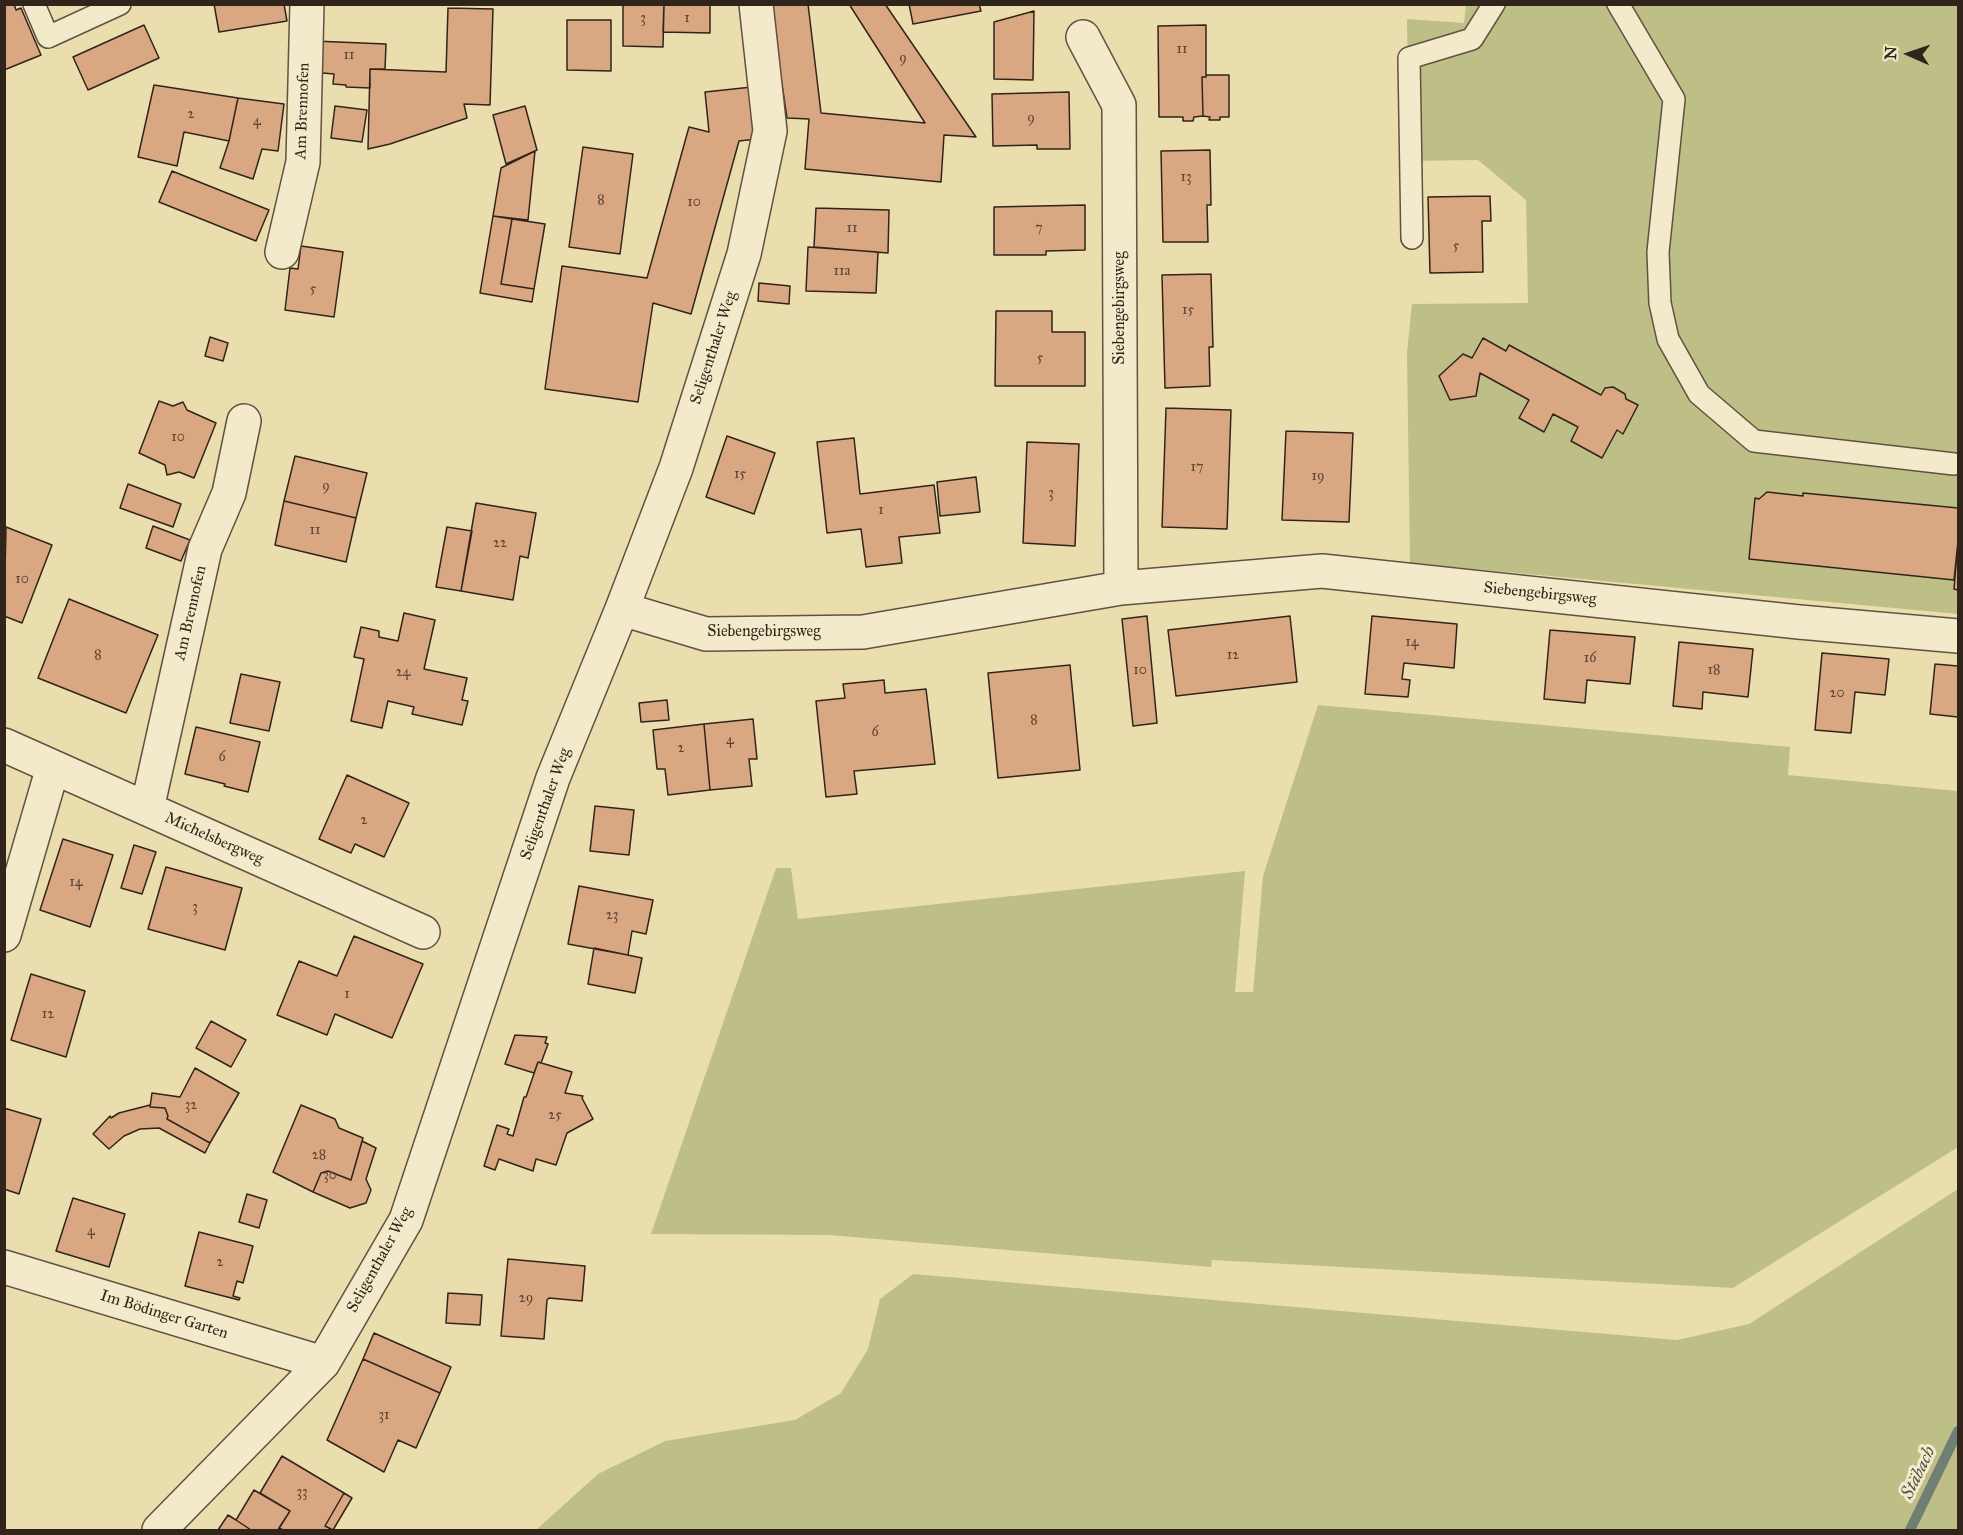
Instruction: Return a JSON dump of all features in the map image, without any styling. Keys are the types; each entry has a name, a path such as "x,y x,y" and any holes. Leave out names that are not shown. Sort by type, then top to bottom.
{"street":[{"name":"Am Brennofen","path":"282,252 303,162 306,4"},
{"name":"Seligenthaler Weg","path":"159,1530 323,1363 406,1220 553,778 622,609 676,468 744,254 770,131 756,4"},
{"name":"Siebengebirgsweg","path":"1083,37 1119,105 1121,588"},
{"name":"Am Brennofen","path":"147,809 205,549 229,493 244,421"},
{"name":"Siebengebirgsweg","path":"622,609 706,634 863,632 1121,588 1322,571 1799,622 1959,636"},
{"name":"Michelsbergweg","path":"4,745 423,932"},
{"path":"4,935 53,767"},
{"name":"Im Bödinger Garten","path":"4,1267 323,1363"}],"lane":[{"path":"34,4 48,37 120,4"},
{"path":"1413,238 1409,58 1472,39 1494,4"},
{"path":"1618,4 1674,99 1658,252 1660,303 1668,339 1699,394 1754,441 1954,464"}],"green space":[{"path":"1466,4 1958,5 1958,614 1410,563 1407,353 1412,304 1528,303 1526,200 1478,160 1409,161 1407,19 1464,23"},
{"path":"1318,705 1790,747 1788,775 1958,791 1958,1147 1733,1288 1212,1260 1211,1267 829,1235 651,1234 776,868 791,868 798,919 1245,871 1235,992 1253,992 1263,876"},
{"path":"1958,1189 1958,1530 536,1530 598,1474 665,1441 795,1420 841,1393 868,1349 880,1299 913,1274 1677,1340 1749,1324"}],"building":[{"path":"4,4 14,4 16,10 21,8 41,55 4,70"},
{"path":"214,4 284,4 287,21 219,32"},
{"path":"623,4 664,5 663,47 623,46"},
{"path":"664,4 710,4 710,33 663,32"},
{"path":"770,4 808,4 821,113 925,123 849,4 885,4 976,137 944,135 941,182 805,169 809,119 787,118"},
{"path":"909,4 979,4 981,11 913,24"},
{"path":"448,8 493,9 490,105 464,104 467,118 390,144 368,149 370,69 446,72"},
{"path":"1034,11 1033,80 994,79 994,22"},
{"path":"567,20 611,20 611,71 567,70"},
{"path":"144,25 159,58 88,90 73,57"},
{"path":"1206,25 1206,77 1202,77 1203,116 1194,117 1193,121 1183,121 1183,117 1159,117 1158,26"},
{"path":"314,41 386,44 385,69 370,69 370,88 333,84 334,74 311,72"},
{"path":"1229,75 1229,117 1209,120 1210,117 1203,116 1202,77"},
{"path":"154,85 238,98 229,141 184,132 177,166 138,157"},
{"path":"752,87 757,139 739,141 691,314 653,303 638,402 545,389 562,266 647,278 689,127 709,132 705,92"},
{"path":"1069,92 1070,149 1037,149 1037,145 993,146 992,94"},
{"path":"238,98 284,104 278,151 262,149 253,179 220,168 229,141"},
{"path":"335,106 367,110 362,142 331,138"},
{"path":"525,106 537,150 506,164 493,115"},
{"path":"583,147 633,154 620,254 569,247"},
{"path":"1210,150 1211,205 1207,205 1208,242 1163,242 1161,151"},
{"path":"535,151 528,220 493,216 501,168"},
{"path":"172,171 269,210 256,241 159,202"},
{"path":"1490,196 1491,221 1482,221 1483,272 1430,273 1428,197"},
{"path":"1085,205 1085,250 1046,251 1046,255 994,255 994,207"},
{"path":"816,208 889,210 888,253 814,247"},
{"path":"493,216 512,219 501,284 534,289 532,302 480,293"},
{"path":"512,219 545,224 534,289 501,284"},
{"path":"301,246 343,252 334,317 285,310 290,268 298,269"},
{"path":"808,247 878,252 876,293 806,291"},
{"path":"1211,274 1213,347 1209,347 1210,386 1165,388 1162,275"},
{"path":"759,283 790,286 789,304 758,301"},
{"path":"996,311 1052,311 1052,332 1085,332 1085,386 995,386"},
{"path":"210,337 228,343 223,361 205,356"},
{"path":"1483,338 1506,351 1509,345 1601,395 1605,388 1613,387 1625,394 1626,399 1638,405 1623,434 1617,430 1602,458 1571,441 1578,427 1553,414 1544,432 1519,418 1529,400 1480,373 1476,396 1450,400 1439,376 1463,354 1472,358"},
{"path":"159,401 173,406 183,402 187,410 216,423 194,478 179,472 167,475 165,465 139,453"},
{"path":"1166,408 1231,410 1227,529 1162,527"},
{"path":"1286,431 1353,433 1349,522 1282,520"},
{"path":"727,436 775,453 754,514 706,497"},
{"path":"854,438 860,494 934,485 940,533 899,537 902,563 866,567 861,529 827,533 817,442"},
{"path":"1027,442 1079,444 1075,546 1023,543"},
{"path":"295,456 367,473 356,518 284,501"},
{"path":"976,477 980,512 940,516 937,482"},
{"path":"128,484 181,504 173,527 120,508"},
{"path":"1767,492 1803,496 1803,493 1958,508 1958,541 1954,580 1749,559 1755,498 1759,499"},
{"path":"284,501 356,518 346,562 275,545"},
{"path":"476,503 536,513 528,558 520,556 513,600 461,591"},
{"path":"153,526 190,540 181,561 146,548"},
{"path":"6,527 52,545 22,623 4,616"},
{"path":"447,527 472,531 461,591 436,587"},
{"path":"1958,541 1958,590 1954,589"},
{"path":"69,599 158,635 126,713 38,678"},
{"path":"404,613 435,620 424,669 467,678 462,700 468,701 462,725 412,714 414,707 388,701 382,728 351,721 364,659 354,657 361,627 379,631 379,637 398,641"},
{"path":"1147,616 1157,723 1133,726 1122,619"},
{"path":"1290,616 1297,682 1176,696 1168,630"},
{"path":"1372,616 1457,624 1454,668 1404,663 1402,679 1410,680 1408,697 1365,694"},
{"path":"1550,630 1635,637 1630,684 1587,680 1585,703 1544,699"},
{"path":"1679,642 1753,649 1748,697 1703,692 1702,709 1673,706"},
{"path":"1822,653 1889,659 1885,695 1855,692 1851,733 1815,730"},
{"path":"1935,664 1958,666 1958,717 1930,714"},
{"path":"1070,665 1080,770 998,778 988,673"},
{"path":"241,674 280,682 269,731 230,723"},
{"path":"884,680 885,693 926,689 935,764 854,771 857,794 826,797 816,701 845,698 843,684"},
{"path":"667,700 669,720 641,722 639,703"},
{"path":"753,719 757,759 749,759 752,786 710,790 704,724"},
{"path":"704,724 710,790 668,795 665,769 657,769 653,730"},
{"path":"196,727 260,742 248,792 185,774"},
{"path":"347,775 409,803 384,857 355,844 351,853 319,839"},
{"path":"595,806 634,810 629,855 590,851"},
{"path":"63,839 113,855 90,927 40,910"},
{"path":"134,845 156,852 142,894 121,888"},
{"path":"166,867 242,888 225,950 148,929"},
{"path":"579,886 653,900 646,934 632,931 628,955 568,944"},
{"path":"354,936 423,964 392,1038 335,1014 327,1035 277,1015 299,961 337,976"},
{"path":"594,948 642,958 635,993 588,984"},
{"path":"31,974 85,991 66,1057 11,1040"},
{"path":"211,1021 246,1040 231,1067 196,1048"},
{"path":"515,1035 547,1037 545,1043 548,1044 541,1063 538,1062 534,1073 505,1064"},
{"path":"538,1062 572,1072 565,1093 583,1096 593,1119 567,1133 556,1165 536,1159 533,1171 499,1159 495,1170 484,1166 497,1125 509,1129 507,1134 513,1136 524,1097 526,1097"},
{"path":"195,1068 239,1093 210,1143 167,1119 165,1108 150,1107 152,1093 180,1097"},
{"path":"150,1105 150,1107 165,1108 167,1119 210,1143 205,1153 159,1128 140,1129 124,1136 109,1149 93,1134 110,1116 111,1118 119,1113"},
{"path":"301,1105 335,1119 339,1128 363,1138 351,1180 328,1171 321,1173 313,1192 273,1172"},
{"path":"4,1108 41,1119 19,1194 4,1189"},
{"path":"362,1141 376,1148 366,1179 371,1190 366,1203 350,1208 313,1192 321,1173 328,1171 351,1180"},
{"path":"247,1194 267,1200 259,1228 239,1222"},
{"path":"73,1198 125,1214 109,1267 56,1251"},
{"path":"199,1232 253,1246 243,1283 237,1281 233,1296 240,1298 239,1300 185,1286"},
{"path":"508,1259 585,1266 582,1301 549,1298 547,1300 544,1339 501,1336"},
{"path":"448,1293 482,1295 480,1325 446,1323"},
{"path":"374,1333 451,1367 440,1393 363,1359"},
{"path":"363,1359 440,1393 416,1448 398,1440 384,1472 327,1440"},
{"path":"282,1456 344,1493 325,1526 333,1530 283,1530 279,1528 290,1511 260,1493"},
{"path":"254,1490 290,1511 278,1530 251,1530 236,1520"},
{"path":"344,1493 352,1498 333,1530 325,1526"},
{"path":"228,1515 236,1520 251,1530 218,1530"}],"waterway":[{"name":"Stäbach","path":"1910,1530 1958,1431"}]}
